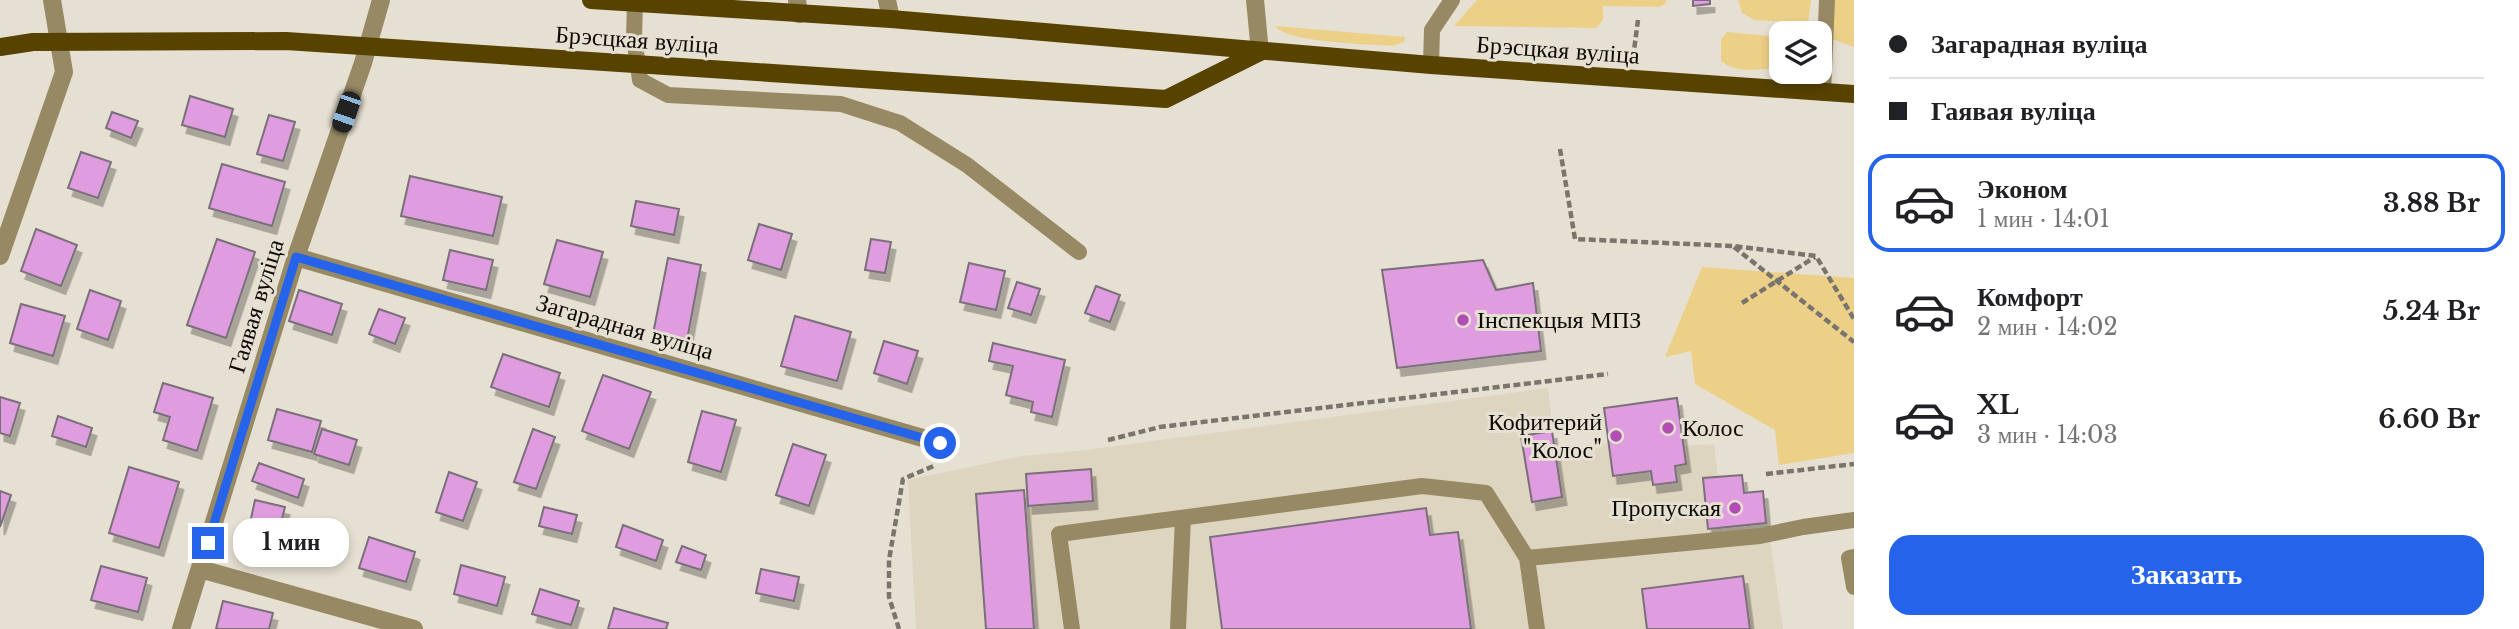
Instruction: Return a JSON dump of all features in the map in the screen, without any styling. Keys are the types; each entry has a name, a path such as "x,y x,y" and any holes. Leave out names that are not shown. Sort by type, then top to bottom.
{"main road":[{"name":"Брэсцкая вуліца","path":"591,0 798,7 891,19 1259,52 1854,94"},
{"name":"Брэсцкая вуліца","path":"0,47 33,42 286,41 1166,99 1259,52"}],"street":[{"path":"0,256 64,72 52,0"},
{"name":"Гаявая вуліца","path":"181,629 296,257 368,47 381,0"},
{"path":"887,0 891,19"},
{"path":"1255,0 1259,52"},
{"name":"Загарадная вуліца","path":"296,257 940,443"},
{"path":"200,569 414,629"}],"lane":[{"path":"1431,65 1432,30 1452,0"},
{"path":"1823,93 1827,0"},
{"path":"635,3 634,38 639,79 668,94 841,104 900,123 967,164 1079,252"},
{"path":"1072,629 1059,534 1422,486 1486,493 1527,558 1537,629"},
{"path":"1178,629 1183,518"},
{"path":"1527,558 1760,536 1854,520"},
{"path":"1854,557 1849,558 1854,587"}],"path":[{"path":"1630,79 1638,20"},
{"path":"1560,149 1575,239 1734,246 1816,256"},
{"path":"1734,246 1854,342"},
{"path":"1742,303 1816,256"},
{"path":"1816,256 1854,319"},
{"path":"1108,440 1160,427 1608,374"},
{"path":"899,629 889,597 889,560 903,480 940,462 940,443"},
{"path":"1766,474 1854,464"}],"shaded area":[{"path":"1477,0 1666,0 1666,3 1659,7 1603,6 1603,20 1596,28 1454,26"},
{"path":"1738,0 1811,0 1808,21 1755,20 1742,13"},
{"path":"1832,0 1854,0 1854,47 1832,39"},
{"path":"1275,26 1405,37 1404,42 1393,46 1349,43 1295,36"},
{"path":"1727,32 1769,36 1769,69 1750,70 1727,65 1721,61 1721,39"},
{"path":"1702,267 1854,278 1854,453 1779,465 1775,430 1695,384 1691,351 1665,357"},
{"path":"1548,388 1555,450 1608,443 1604,408 1677,398 1684,446 1714,444 1718,477 1742,475 1744,493 1763,491 1783,629 916,629 908,480 1022,456 1086,450"}],"building":[{"path":"1693,0 1710,0 1710,4 1693,6"},
{"path":"190,96 233,109 225,137 182,125"},
{"path":"112,112 138,121 131,138 106,128"},
{"path":"269,115 295,122 283,161 257,154"},
{"path":"81,152 111,162 98,198 68,188"},
{"path":"222,164 285,182 272,226 209,208"},
{"path":"410,176 502,197 493,236 401,216"},
{"path":"636,201 679,209 674,235 631,226"},
{"path":"759,224 792,234 781,270 748,260"},
{"path":"36,229 77,245 61,286 21,271"},
{"path":"217,239 255,252 226,338 187,325"},
{"path":"871,239 891,242 885,273 865,270"},
{"path":"557,240 603,252 590,297 544,284"},
{"path":"450,250 493,260 486,290 443,280"},
{"path":"668,258 701,265 687,340 653,334"},
{"name":"Інспекцыя МПЗ","path":"1483,260 1496,290 1533,283 1541,351 1397,368 1382,270"},
{"path":"969,263 1005,271 996,310 960,302"},
{"path":"1017,282 1040,289 1031,315 1008,308"},
{"path":"1096,286 1120,295 1110,322 1085,313"},
{"path":"90,290 121,301 108,340 77,329"},
{"path":"299,290 342,304 332,335 289,321"},
{"path":"21,304 65,316 53,356 10,343"},
{"path":"379,309 405,318 395,344 369,334"},
{"path":"795,316 851,332 837,381 781,366"},
{"path":"884,341 918,351 907,384 874,373"},
{"path":"993,343 1065,360 1052,417 1031,412 1033,402 1006,395 1013,366 989,361"},
{"path":"503,354 560,373 549,407 491,387"},
{"path":"603,375 651,392 629,449 582,431"},
{"path":"163,383 213,398 197,451 163,440 170,417 154,412"},
{"path":"0,397 20,403 10,436 0,433"},
{"path":"1677,398 1686,464 1675,466 1677,482 1653,485 1651,471 1613,476 1604,408"},
{"path":"277,409 321,421 312,452 268,440"},
{"path":"702,411 736,420 721,472 688,462"},
{"path":"58,416 92,428 86,447 52,436"},
{"path":"322,429 357,440 349,465 314,454"},
{"path":"533,429 555,437 536,489 514,482"},
{"path":"1552,431 1562,497 1532,502 1521,436"},
{"path":"793,444 826,455 809,506 776,495"},
{"path":"259,463 304,479 298,498 252,481"},
{"path":"129,467 179,482 159,548 109,533"},
{"path":"1091,469 1093,501 1028,506 1026,474"},
{"path":"449,472 477,482 463,521 436,512"},
{"name":"Пропуская","path":"1742,475 1744,493 1763,491 1766,523 1708,529 1703,478"},
{"path":"1024,490 1034,629 986,629 976,494"},
{"path":"0,491 11,495 0,527"},
{"path":"255,500 285,507 276,543 247,537"},
{"path":"544,507 577,515 572,534 539,526"},
{"path":"1426,508 1430,535 1458,532 1471,629 1222,629 1210,537"},
{"path":"623,525 663,540 656,561 616,547"},
{"path":"369,537 415,552 406,582 359,568"},
{"path":"682,546 706,555 701,570 676,562"},
{"path":"461,565 505,577 497,606 454,594"},
{"path":"101,566 147,578 138,612 91,600"},
{"path":"761,569 799,577 794,601 756,593"},
{"path":"1743,576 1750,629 1647,629 1642,589"},
{"path":"540,589 579,601 571,625 532,614"},
{"path":"223,601 273,613 269,629 216,629"},
{"path":"614,608 668,623 666,629 608,629"}],"place":[{"name":"Інспекцыя МПЗ","path":"1463,320"},
{"name":"Колос","path":"1668,428"},
{"name":"Кофитерий \"Колос\"","path":"1616,436"},
{"name":"Пропуская","path":"1735,508"}],"route":[{"path":"208,543 296,257 940,443"}]}
